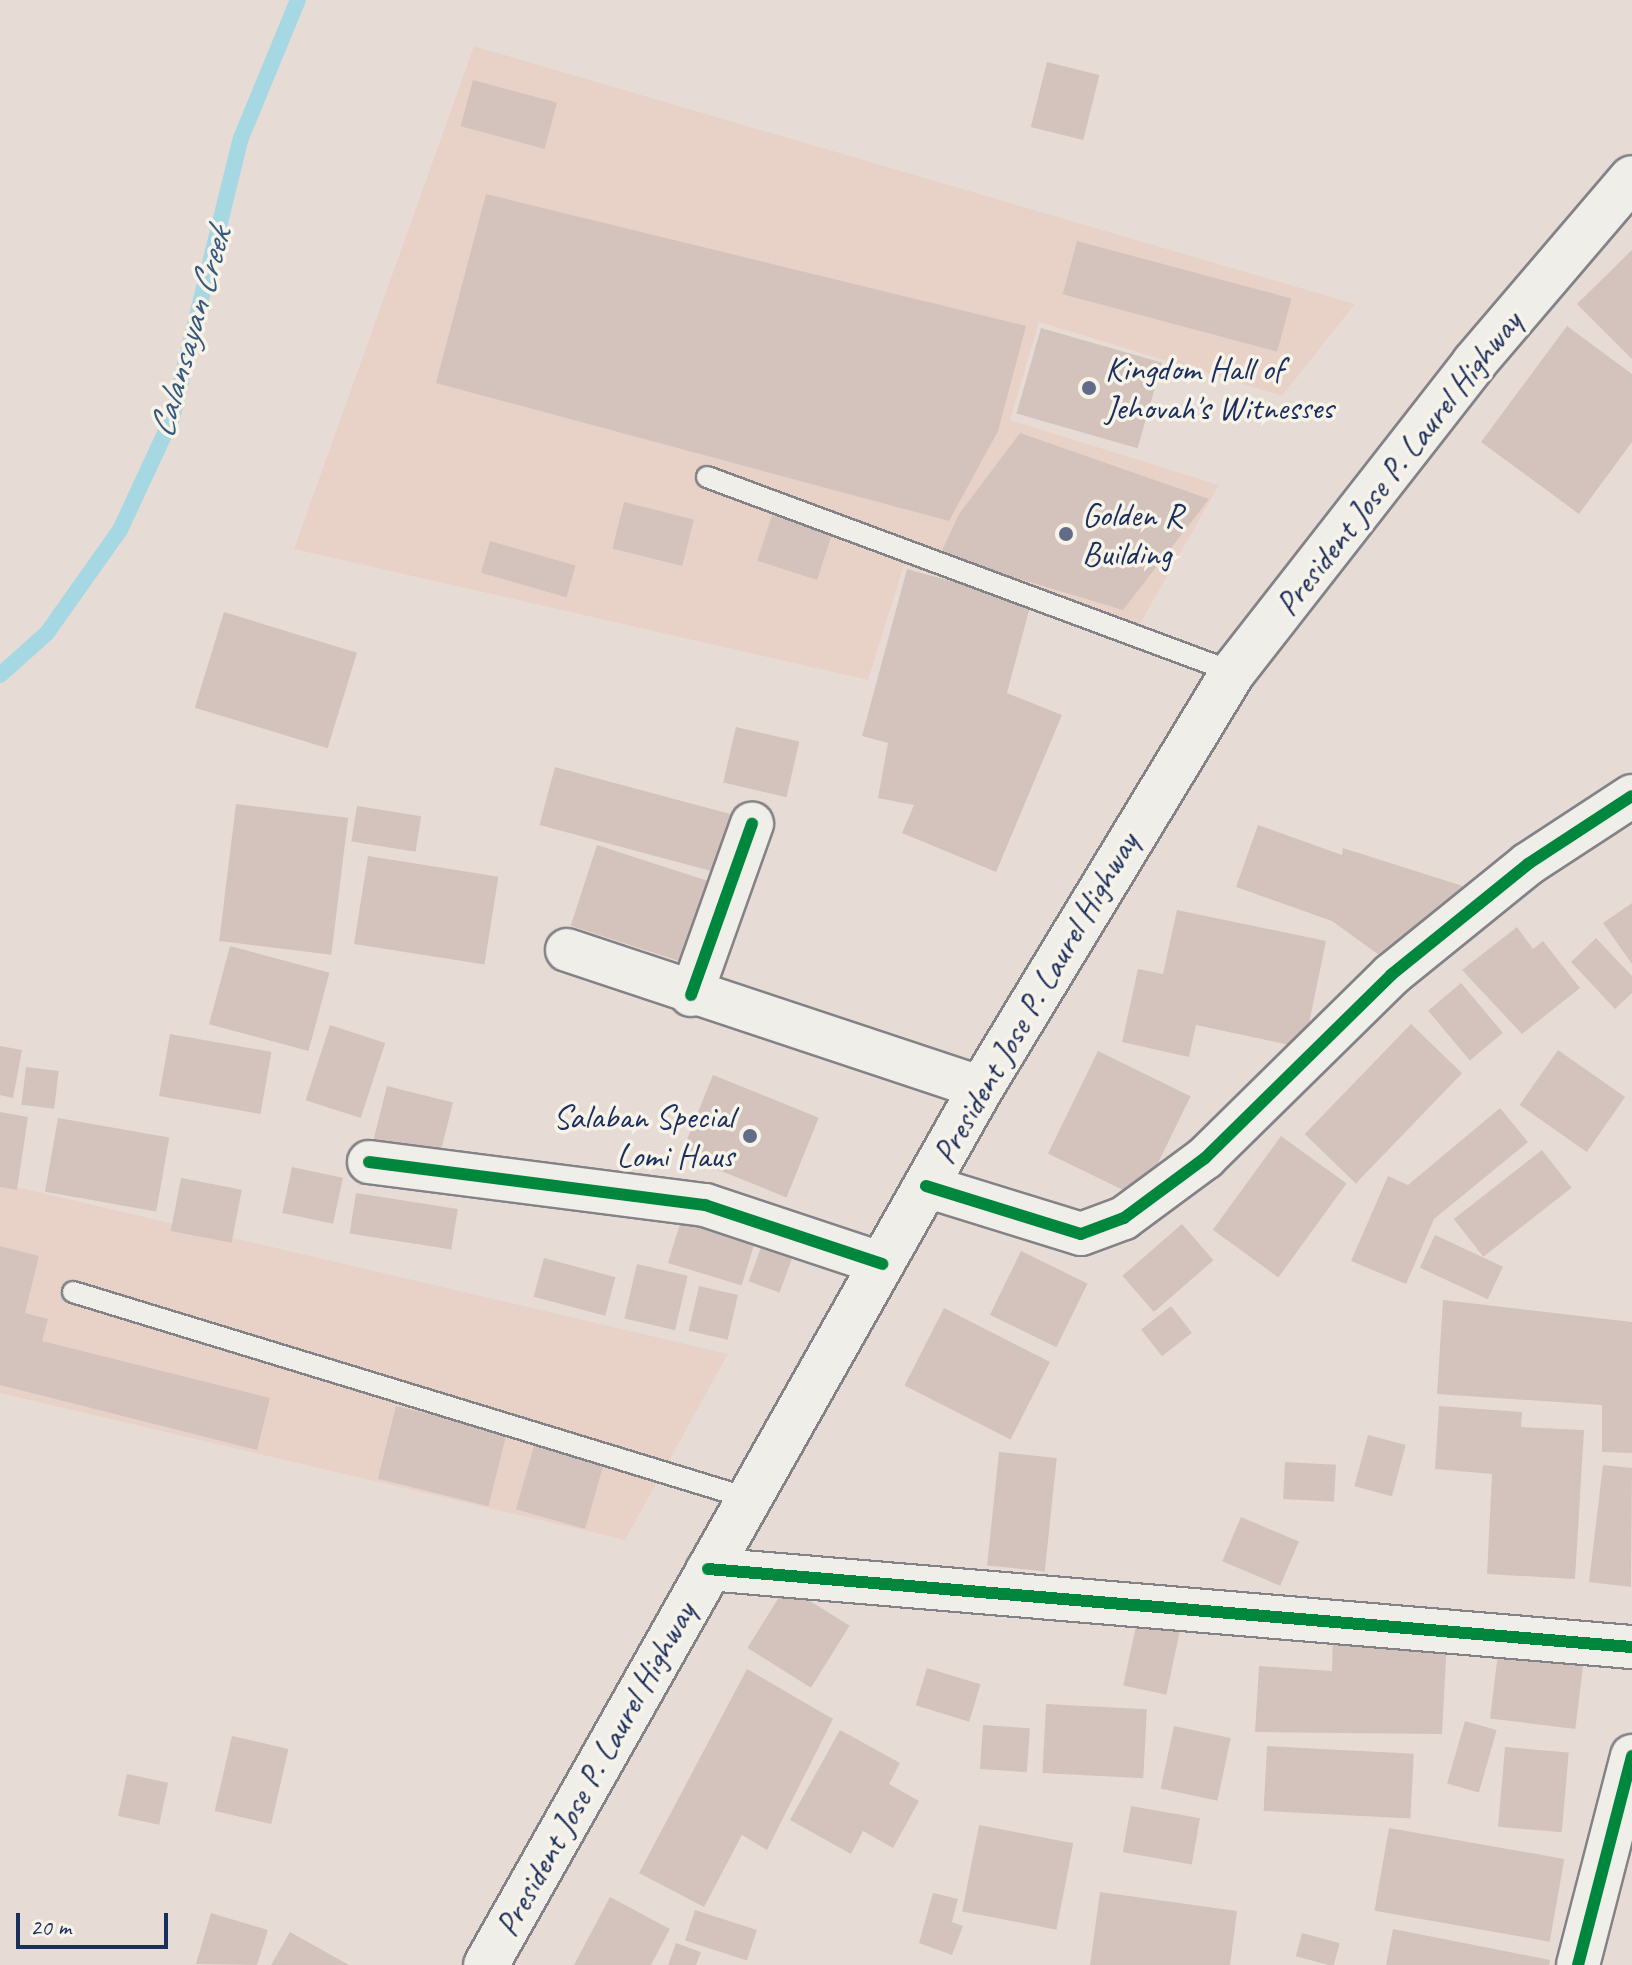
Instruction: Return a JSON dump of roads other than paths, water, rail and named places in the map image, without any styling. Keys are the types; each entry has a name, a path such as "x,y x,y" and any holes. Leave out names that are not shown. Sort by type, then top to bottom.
{"highway":[{"name":"President Jose P. Laurel Highway","path":"486,1965 981,1088 1233,672 1474,363 1632,178"}],"street":[{"path":"926,1186 1081,1234 1124,1218 1205,1158 1391,975 1528,864 1632,796"},
{"path":"691,995 752,824"},
{"path":"567,950 691,995 981,1088"},
{"path":"369,1162 705,1205 882,1264"},
{"path":"708,1569 1632,1647"},
{"path":"1578,1965 1632,1756"}],"lane":[{"path":"707,477 1233,672"},
{"path":"73,1292 751,1499"}],"waterway":[{"name":"Calansayan Creek","path":"0,675 47,633 120,530 172,418 241,138 298,0"}],"place":[{"name":"Kingdom Hall of Jehovah's Witnesses","path":"1089,388"},
{"name":"Golden R Building","path":"1066,534"},
{"name":"Salaban Special Lomi Haus","path":"750,1136"}]}
